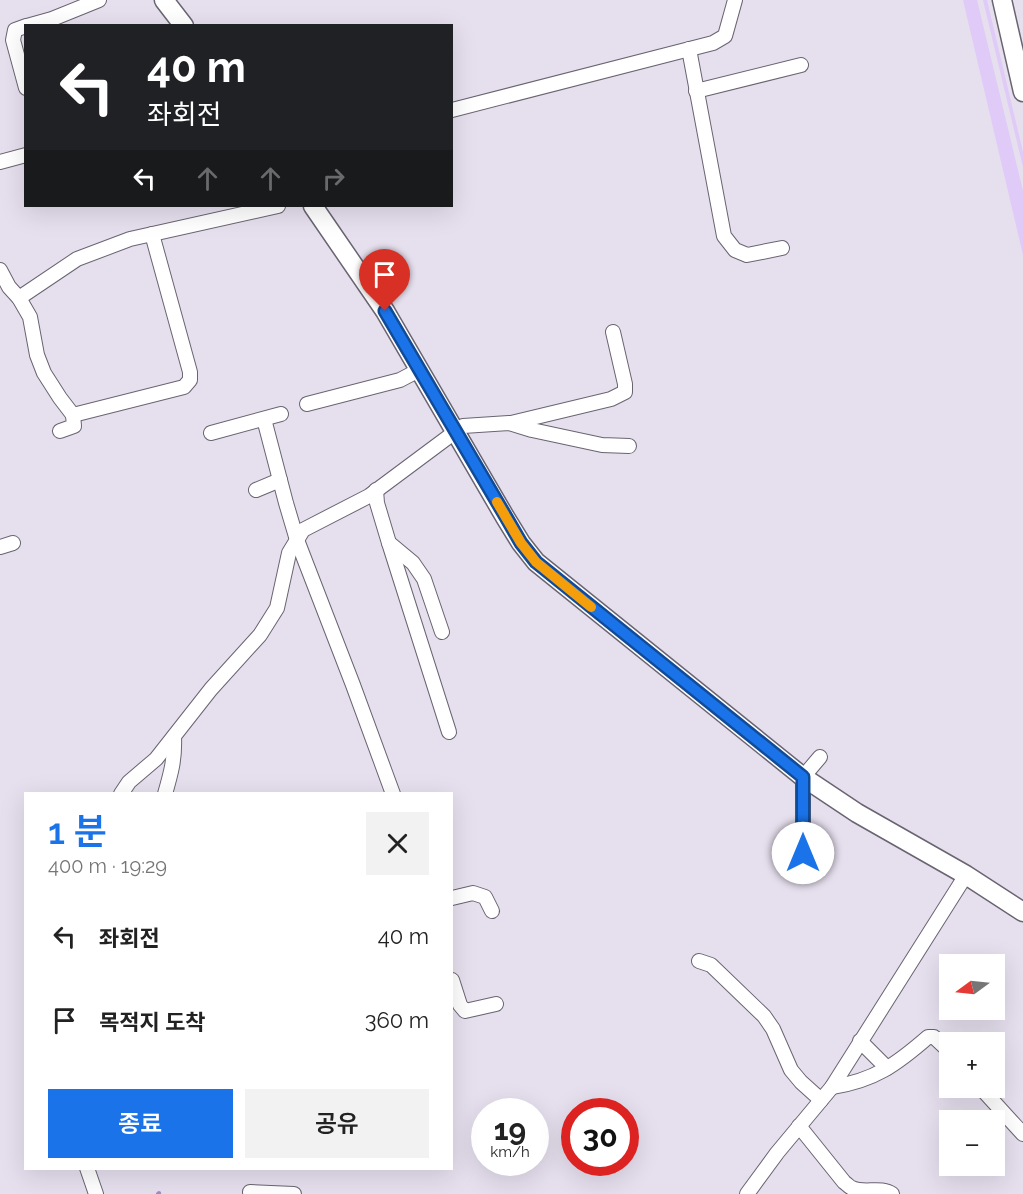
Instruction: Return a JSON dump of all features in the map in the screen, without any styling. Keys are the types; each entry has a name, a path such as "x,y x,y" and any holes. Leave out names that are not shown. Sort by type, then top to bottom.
{"main road":[{"path":"165,0 183,24"},
{"path":"1002,0 1023,92"},
{"path":"314,207 385,311 521,543 536,562 803,777 857,813 966,875 1023,912"}],"street":[{"path":"33,24 99,0"},
{"path":"453,110 712,43 725,36 735,0"},
{"path":"24,27 15,30 13,40 24,81"},
{"path":"689,49 724,236 735,250 747,255 782,248"},
{"path":"696,90 801,65"},
{"path":"0,162 24,156"},
{"path":"19,298 77,259 130,239 274,207"},
{"path":"73,415 184,387 190,380 190,372 152,234"},
{"path":"0,270 30,317 37,355 44,373 73,415 74,426 60,431"},
{"path":"122,792 129,782 156,759 211,689 260,635 277,608 289,553 303,530 376,490 463,426 509,423 611,399 629,391 625,384 613,332"},
{"path":"307,404 400,380 419,370"},
{"path":"211,433 281,414"},
{"path":"264,419 297,540 392,792"},
{"path":"509,423 602,445 628,446"},
{"path":"256,490 280,480"},
{"path":"376,490 377,503 389,543 449,732"},
{"path":"389,543 412,563 424,579 442,632"},
{"path":"166,792 174,765 174,737"},
{"path":"803,853 803,777 820,757"},
{"path":"747,1194 777,1152 832,1087 966,875"},
{"path":"453,898 473,893 485,897 492,911"},
{"path":"699,961 711,965 764,1016 773,1029 791,1070 821,1100"},
{"path":"454,998 465,1011 496,1004"},
{"path":"832,1087 869,1078 903,1059 928,1037 934,1037 939,1042"},
{"path":"860,1041 887,1068"},
{"path":"990,1098 1023,1134"},
{"path":"799,1126 844,1182 853,1189 888,1191 892,1194"},
{"path":"88,1170 96,1194"},
{"path":"251,1191 294,1194"}],"shaded area":[{"path":"963,0 977,0 1023,191 1023,255"},
{"path":"983,0 987,0 1023,152 1023,167"}],"slow traffic":[{"path":"497,502 521,543 536,562 591,607"}],"route":[{"path":"385,311 521,543 536,562 803,777 803,853"}]}
